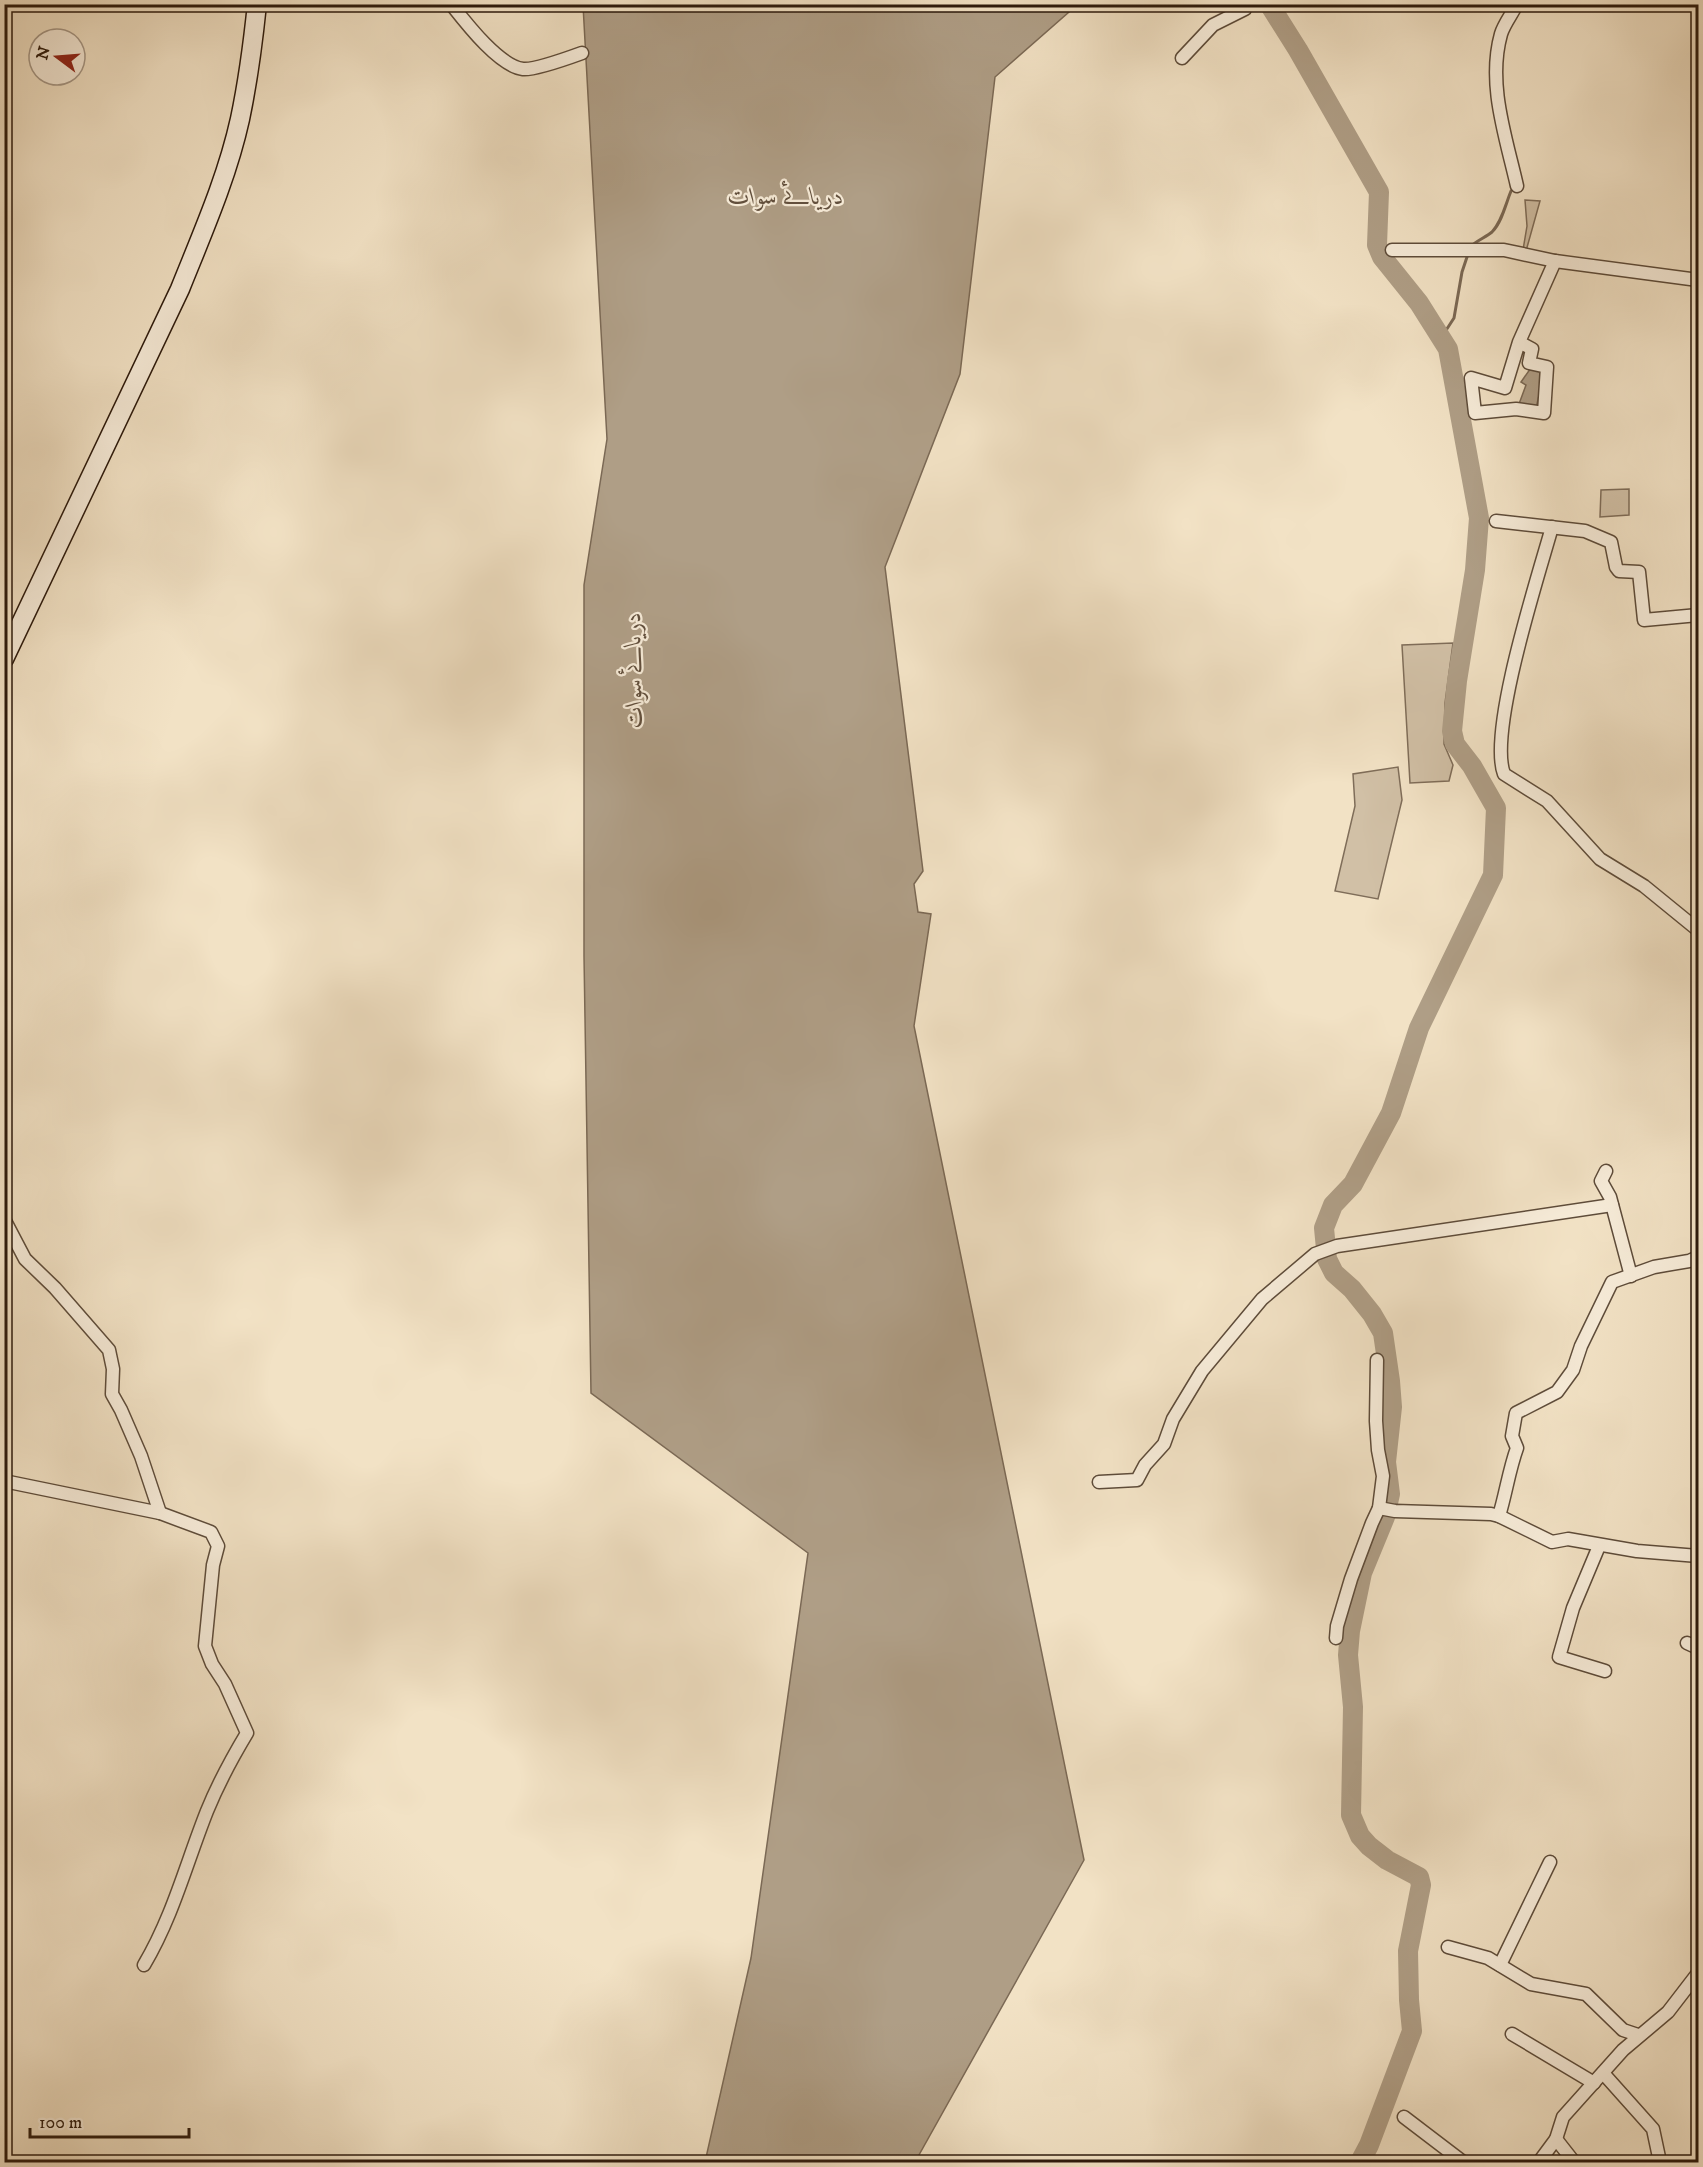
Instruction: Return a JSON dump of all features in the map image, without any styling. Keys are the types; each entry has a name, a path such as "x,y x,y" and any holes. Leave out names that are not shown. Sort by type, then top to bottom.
{"main road":[{"path":"4,659 180,289 203,231 240,121 250,66 257,4"}],"street":[{"path":"451,4 500,58 524,69 582,53"},
{"path":"1182,58 1213,25 1245,9 1246,4"},
{"path":"1517,4 1502,32 1496,67 1497,94 1517,186"},
{"path":"1392,250 1504,250 1555,261 1698,280"},
{"path":"1519,342 1532,349 1529,363 1547,367 1544,413 1516,409 1475,413 1471,378 1506,388 1519,342 1555,261"},
{"path":"1496,521 1585,531 1611,542 1616,567 1619,571 1639,572 1644,620 1698,615"},
{"path":"1552,527 1509,688 1500,738 1501,766 1504,774 1547,801 1600,859 1644,886 1698,930"},
{"path":"1606,1171 1601,1181 1612,1205 1631,1276"},
{"path":"1099,1482 1137,1480 1145,1466 1164,1444 1173,1419 1202,1371 1262,1299 1315,1254 1337,1246 1612,1205"},
{"path":"4,1219 26,1260 55,1288 109,1350 112,1394 122,1410 141,1456 159,1512"},
{"path":"1499,1516 1517,1448 1512,1436 1516,1413 1557,1392 1573,1370 1581,1346 1612,1282 1654,1267 1689,1261 1698,1257"},
{"path":"1336,1638 1337,1626 1351,1579 1379,1508 1383,1476 1376,1421 1377,1360"},
{"path":"4,1481 159,1512 211,1532 218,1546 213,1565 205,1646 247,1732 207,1811 175,1904 160,1939 144,1965"},
{"path":"1379,1508 1395,1511 1491,1514 1552,1542 1568,1539 1637,1551 1698,1556"},
{"path":"1599,1546 1574,1608 1559,1657 1605,1671"},
{"path":"1500,1965 1550,1862"},
{"path":"1448,1947 1488,1958 1531,1984 1586,1994 1623,2030 1638,2035"},
{"path":"1539,2163 1557,2139 1563,2117 1638,2035 1668,2012 1698,1973"},
{"path":"1512,2034 1594,2083"},
{"path":"1603,2073 1653,2129 1660,2163"},
{"path":"1404,2118 1463,2163"},
{"path":"1557,2139 1574,2163"}],"shaded area":[{"path":"1525,200 1540,201 1526,251 1523,250 1527,226"},
{"path":"1629,489 1629,515 1600,517 1601,490"},
{"path":"1453,643 1445,703 1444,744 1453,765 1449,781 1410,783 1402,645"},
{"path":"1398,767 1402,800 1378,899 1335,891 1355,806 1353,774"}],"water":[{"name":"دریائے سوات","path":"583,5 1077,5 995,77 960,374 885,567 923,871 914,884 918,912 931,914 914,1026 1084,1860 915,2162 705,2162 751,1958 808,1553 591,1393 584,956 584,585 607,439"},
{"path":"1533,365 1545,370 1536,408 1519,404 1526,385 1521,382"}],"waterway":[{"path":"1269,4 1379,192 1377,245 1382,257 1419,303 1448,349 1479,518 1475,570 1457,681 1452,731 1455,744 1472,766 1496,808 1493,875 1419,1028 1391,1113 1353,1184 1333,1205 1324,1228 1327,1259 1334,1273 1352,1289 1372,1314 1383,1333 1392,1407 1386,1462 1390,1494 1385,1517 1362,1573 1350,1631 1348,1655 1353,1707 1351,1815 1360,1836 1369,1846 1387,1860 1419,1877 1421,1885 1408,1951 1412,2031 1369,2145 1360,2162"},
{"path":"1471,246 1495,228 1511,191"},
{"path":"1441,338 1454,318 1462,272 1468,254"}]}
